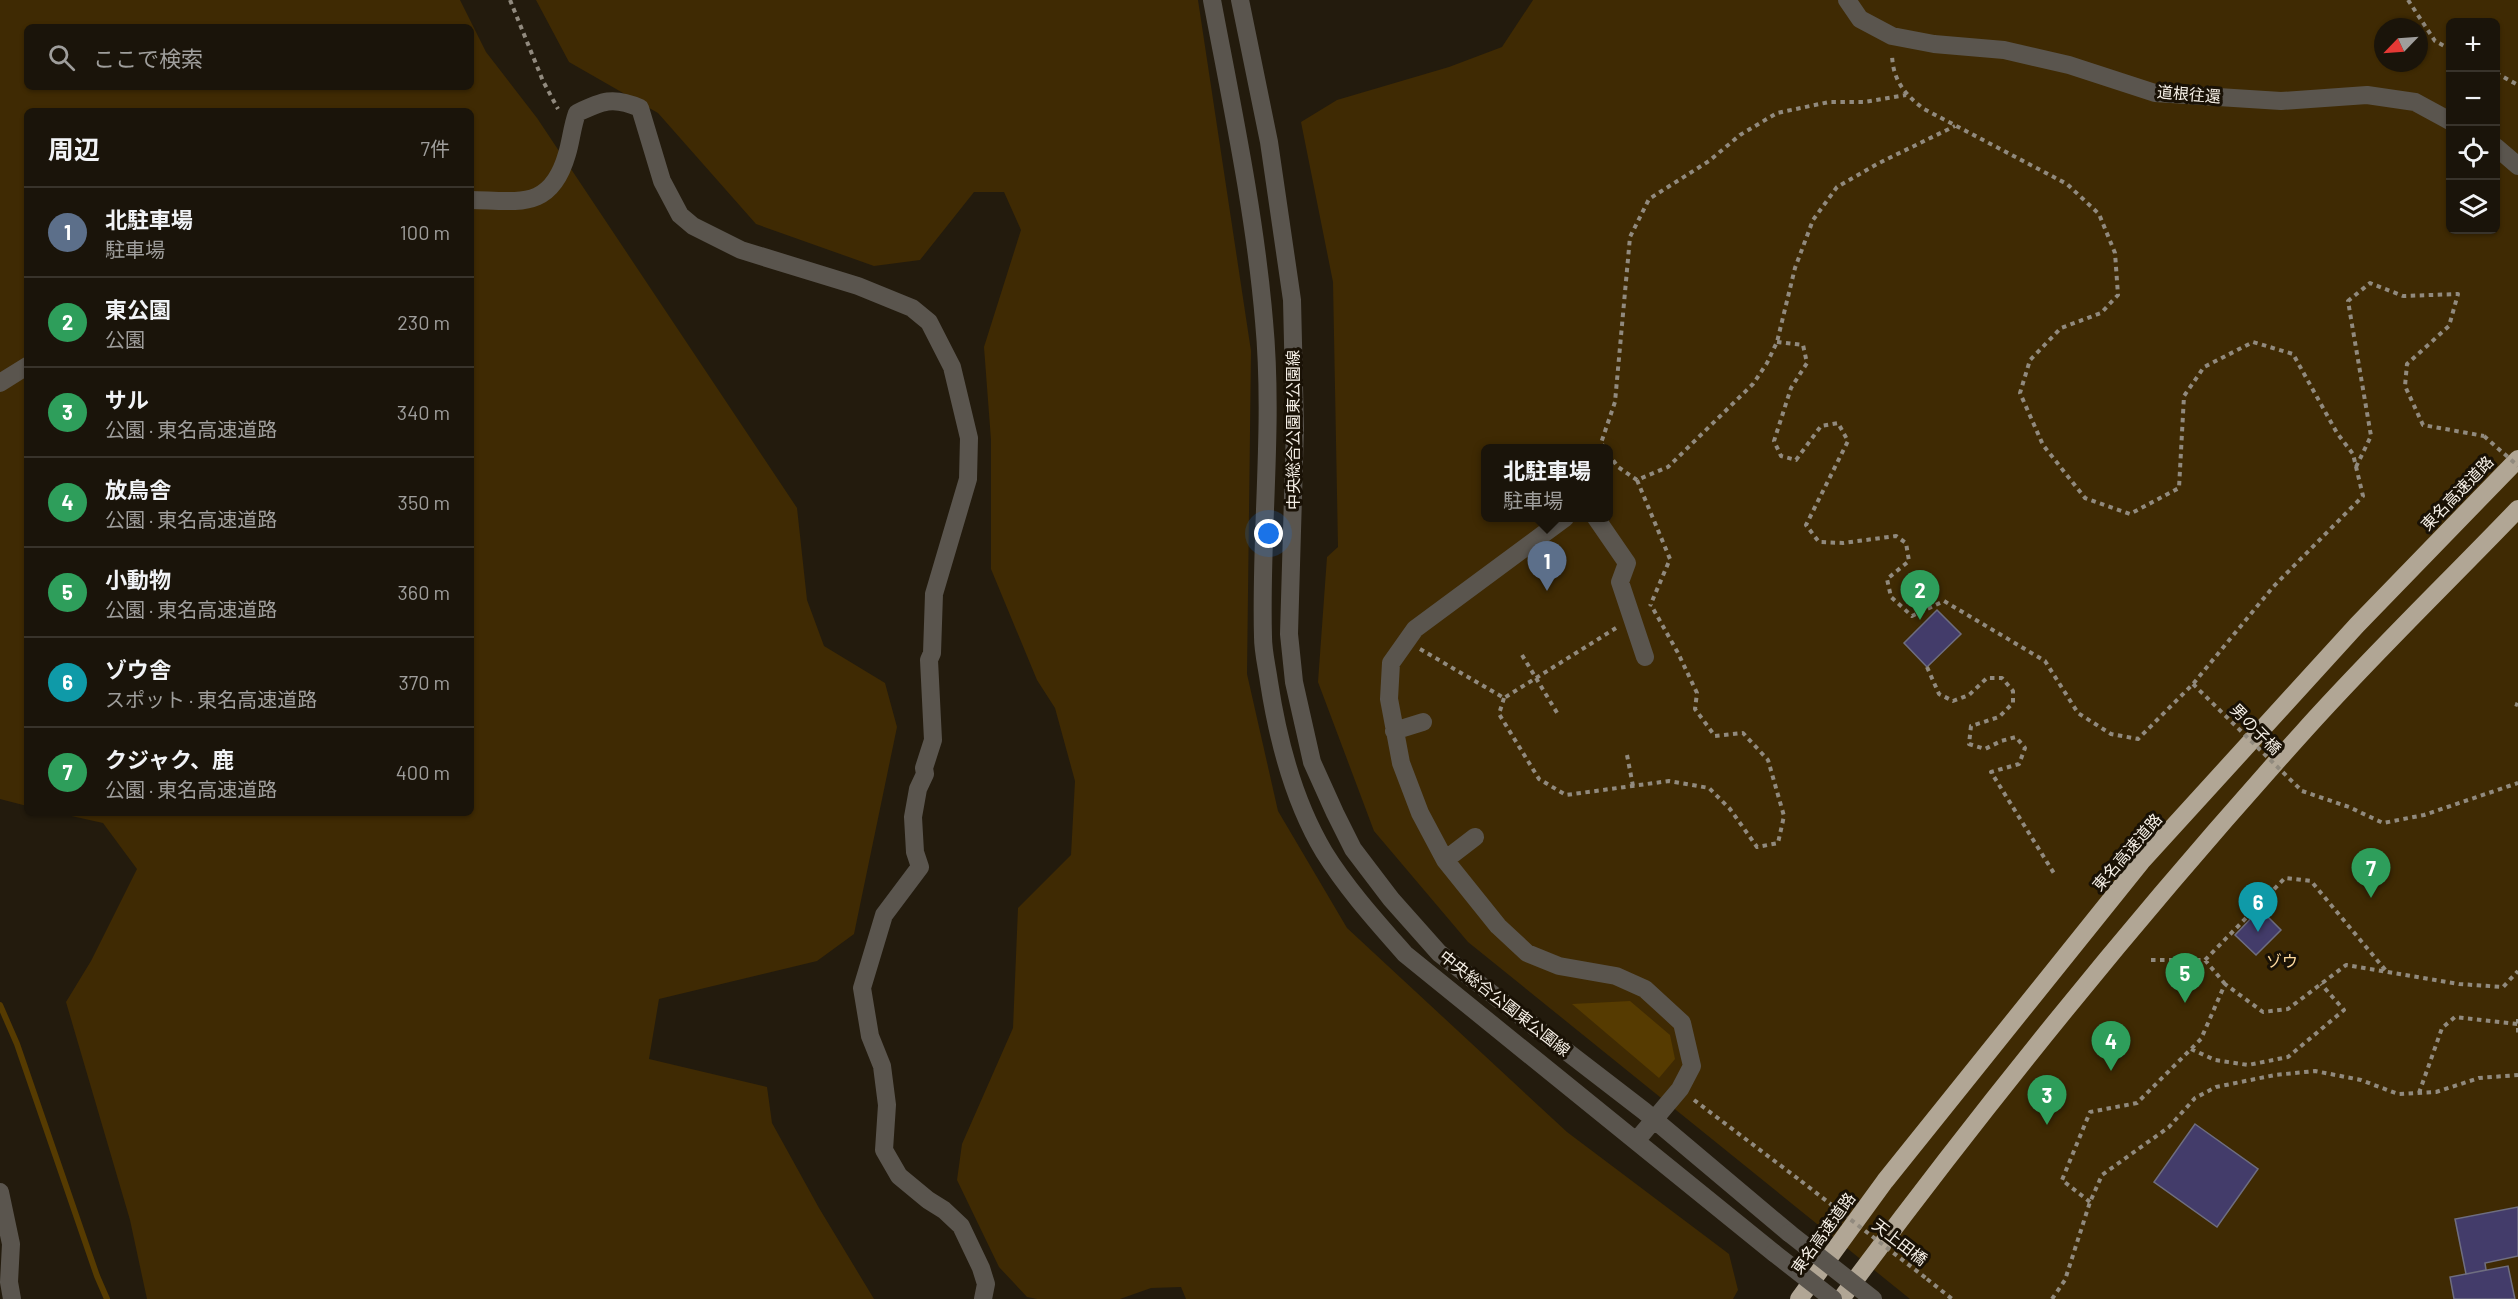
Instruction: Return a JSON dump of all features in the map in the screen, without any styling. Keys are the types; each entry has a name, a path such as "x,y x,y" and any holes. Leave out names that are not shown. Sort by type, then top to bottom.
{"highway":[{"name":"東名高速道路","path":"1798,1299 1885,1181 2141,862 2357,625 2518,459"},
{"path":"1841,1299 1918,1196 2164,890 2306,729 2518,509"}],"street":[{"path":"1212,0 1249,207 1264,322 1268,451 1264,527 1263,639 1276,727 1297,799 1323,851 1357,901 1405,954 1833,1299"},
{"name":"中央総合公園東公園線","path":"1240,0 1269,142 1292,300 1295,428 1289,634 1294,682 1312,762 1353,849 1391,899 1439,953 1531,1022 1653,1119 1789,1233 1874,1299"},
{"name":"道根往還","path":"1847,0 1860,19 1892,36 1934,44 2004,50 2069,65 2155,93 2281,102 2367,94 2415,102 2446,118"},
{"path":"474,200 508,201 543,195 557,182 568,152 577,113 603,101 624,101 640,108 662,181 680,214 693,226 741,250 858,286 912,308 929,322 952,367 969,438 968,479 934,594 932,653 929,660 933,740 924,768 925,774 918,789 913,817 915,852 921,867 884,915 862,988 870,1036 882,1066 887,1105 884,1150 899,1176 961,1226 986,1284 983,1299"},
{"path":"2500,150 2518,166"},
{"path":"0,383 24,368"},
{"path":"1560,522 1415,629 1391,663 1389,699 1401,763 1420,813 1445,860 1498,926 1527,953 1559,966 1616,976 1645,989 1683,1023 1692,1066 1680,1089 1636,1141"},
{"path":"1599,522 1627,562 1612,580 1632,617 1645,657"},
{"path":"1394,731 1423,722"},
{"path":"1445,860 1474,837"},
{"path":"0,1192 11,1244 9,1282 12,1299"}],"path":[{"path":"510,0 543,81 571,132"},
{"path":"2408,0 2435,41 2446,46"},
{"path":"1776,342 1803,345 1807,363 1791,388 1774,441 1781,456 1796,460 1821,426 1838,423 1848,441 1806,525 1819,542 1843,543 1896,536 1906,543 1908,561 1887,579 1891,597 1905,610 1912,616 1944,601 2045,661 2078,713 2111,734 2138,739 2193,684 2273,587 2363,496 2353,454 2337,434 2293,354 2253,342 2204,367 2184,396 2179,488 2130,514 2085,498 2043,445 2020,393 2030,360 2061,328 2101,313 2118,295 2115,253 2099,214 2067,184 1924,109 1906,95 1893,68 1892,36"},
{"path":"2500,75 2518,85"},
{"path":"1602,444 1615,402 1630,237 1649,199 1708,161 1740,135 1777,113 1829,102 1864,102 1906,95"},
{"path":"1636,480 1668,467 1753,384 1767,363 1776,342 1795,268 1809,229 1837,187 1879,163 1956,126"},
{"path":"2356,467 2371,436 2348,301 2370,283 2403,296 2458,294 2449,326 2407,364 2405,386 2423,425 2484,436 2518,466"},
{"path":"1613,460 1636,480 1670,559 1652,605 1504,698 1499,714 1539,779 1566,795 1669,781 1709,788 1730,809 1757,847 1778,843 1784,816 1768,760 1743,733 1715,736 1695,709 1697,693 1652,605"},
{"path":"1407,641 1504,698"},
{"path":"1522,656 1559,716"},
{"path":"1928,667 1939,694 1953,701 1969,695 1987,678 2002,678 2013,691 2013,703 1999,717 1971,726 1969,744 1985,749 2016,737 2025,748 2019,764 1991,772 2055,875"},
{"name":"男の子橋","path":"2193,684 2302,791 2349,807 2383,823 2424,815 2518,783"},
{"path":"1627,755 1633,786"},
{"path":"2151,960 2205,960 2285,878 2311,881 2387,972"},
{"path":"2205,960 2225,984 2263,1012 2288,1009 2346,965 2459,984 2503,987 2518,971"},
{"path":"2090,1202 2062,1180 2090,1112 2137,1103 2201,1039 2225,984"},
{"path":"2191,1049 2215,1060 2248,1065 2288,1057 2344,1010 2321,984"},
{"path":"2419,1093 2442,1028 2455,1017 2518,1022 2518,1033"},
{"path":"2052,1299 2064,1280 2090,1202 2103,1175 2169,1127 2195,1098 2216,1087 2275,1075 2315,1071 2361,1080 2398,1094 2436,1092 2479,1078 2518,1075"},
{"name":"天上田橋","path":"1680,1089 1952,1299"}],"green space":[{"path":"0,0 460,0 472,24 24,24 24,90 474,90 474,28 486,52 537,118 797,508 807,600 824,646 885,683 897,727 854,934 817,961 659,999 649,1059 767,1087 772,1123 819,1208 874,1299 147,1299 130,1220 66,1002 91,961 137,869 103,823 72,816 474,816 474,108 24,108 24,805 0,799"},
{"path":"536,0 1198,0 1251,351 1247,674 1278,811 1347,928 1567,1132 1729,1254 1738,1290 1733,1299 1186,1299 1181,1287 1151,1288 1120,1299 1037,1299 1027,1297 999,1267 957,1180 962,1144 1013,1028 1018,908 1071,855 1075,781 1055,708 1037,680 991,569 991,440 984,347 1021,230 1004,192 974,192 920,260 874,266 756,224 658,113 569,62"},
{"name":"ゾウ","path":"1533,0 2518,0 2518,1299 1910,1299 1468,942 1374,831 1318,682 1327,557 1338,547 1333,282 1301,122 1337,100 1449,67 1502,47"}],"shaded area":[{"path":"1630,1001 1670,1035 1675,1059 1659,1078 1572,1004"}],"building":[{"path":"1937,610 1961,634 1927,667 1904,643"},
{"path":"2260,909 2281,930 2256,955 2235,935"},
{"path":"2195,1124 2258,1169 2217,1227 2154,1182"},
{"path":"2518,1207 2518,1256 2485,1263 2486,1270 2466,1274 2455,1219"},
{"path":"2508,1266 2515,1299 2454,1299 2450,1277"}],"waterway":[{"path":"0,1005 17,1044 107,1299"}],"place":[{"name":"北駐車場","path":"1547,591"},
{"name":"東公園","path":"1920,620"},
{"name":"クジャク、鹿","path":"2371,898"},
{"name":"ゾウ舎","path":"2258,932"},
{"name":"小動物","path":"2185,1003"},
{"name":"放鳥舎","path":"2111,1071"},
{"name":"サル","path":"2047,1125"}]}
